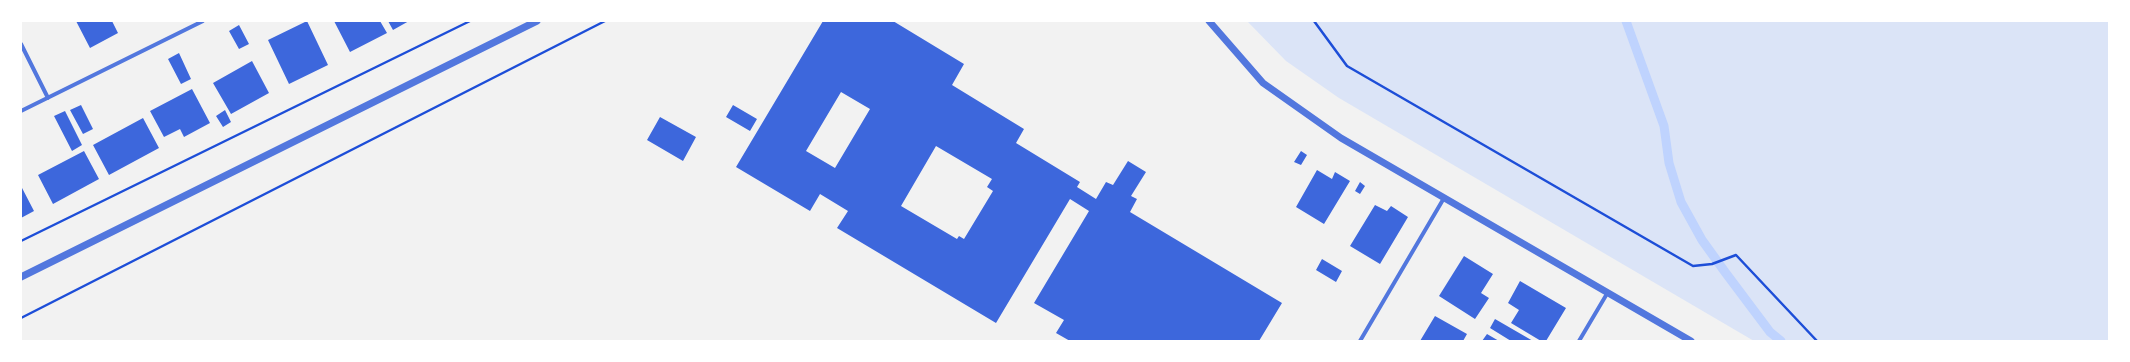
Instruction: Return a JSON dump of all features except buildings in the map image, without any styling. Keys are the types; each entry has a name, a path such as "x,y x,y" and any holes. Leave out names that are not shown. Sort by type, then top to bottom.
{"street":[{"path":"21,111 203,21"},
{"path":"21,277 537,21"},
{"path":"1209,21 1263,83 1302,112 1341,138 1691,341"},
{"path":"21,44 48,98"},
{"path":"1360,341 1444,198"},
{"path":"1579,341 1608,292"}],"path":[{"path":"21,241 470,21"},
{"path":"21,318 605,21"},
{"path":"1314,21 1347,66 1693,266 1712,264 1736,255 1817,341"}],"shaded area":[{"path":"1247,21 2109,21 2109,341 1754,341 1339,98 1286,61"}],"waterway":[{"path":"1626,21 1664,126 1669,163 1681,202 1702,240 1725,272 1770,332 1781,341"}]}
